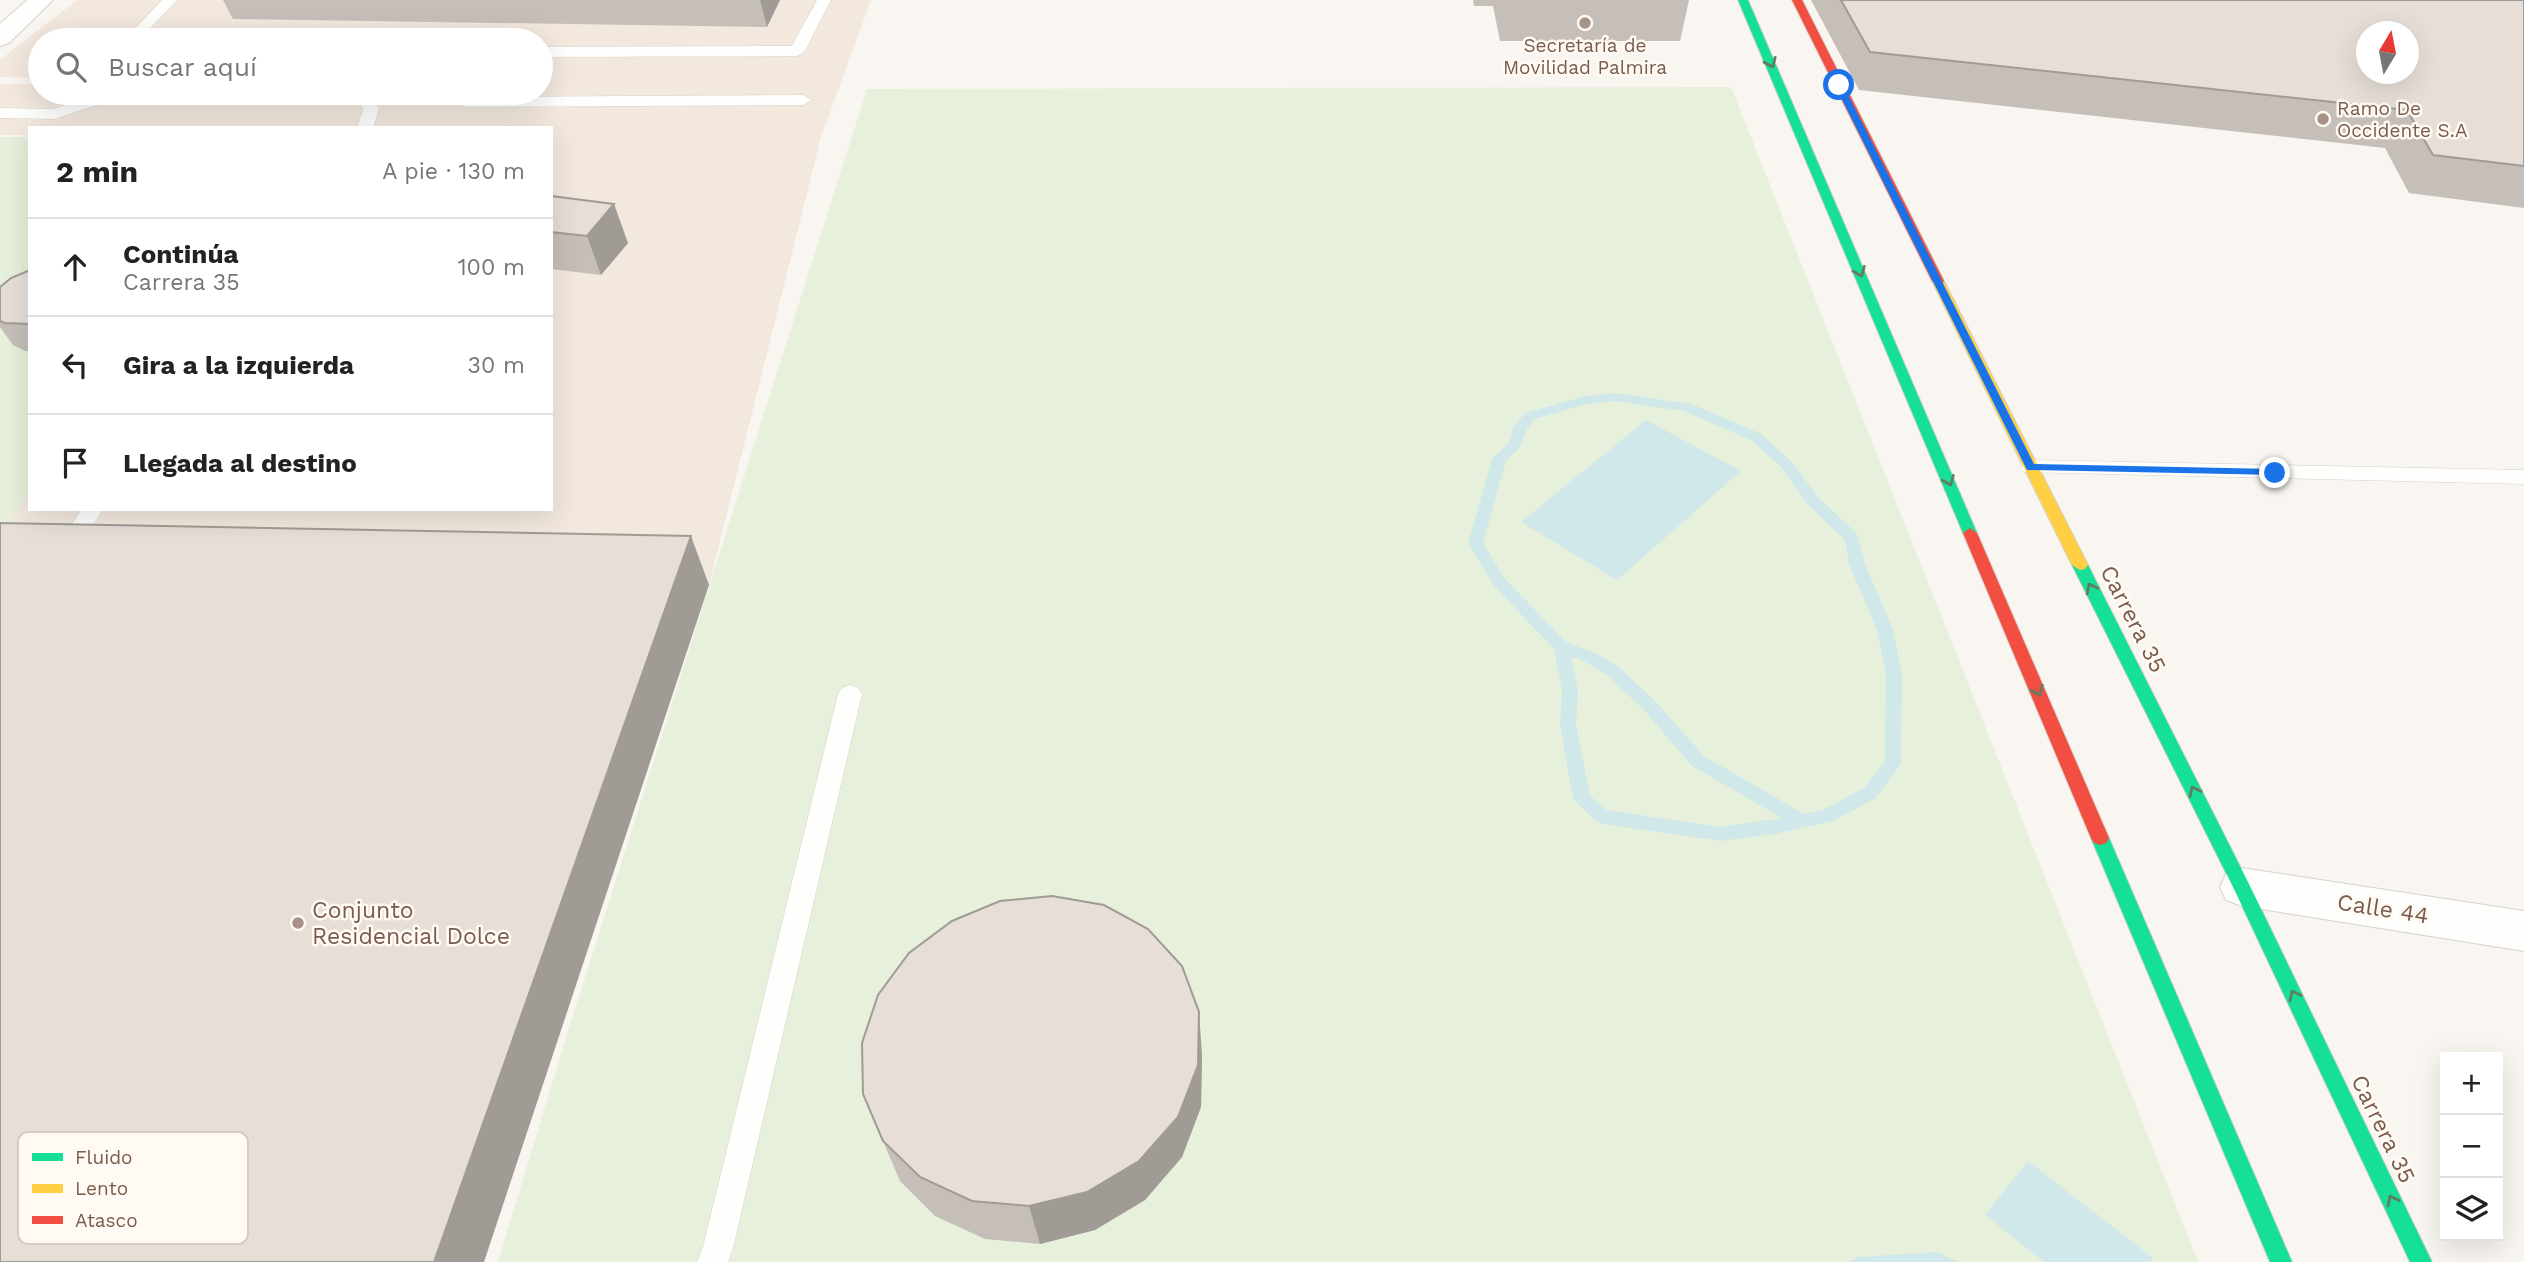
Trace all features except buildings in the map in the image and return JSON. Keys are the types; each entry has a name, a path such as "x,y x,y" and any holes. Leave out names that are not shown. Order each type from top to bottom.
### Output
{"main road":[{"path":"1743,0 2281,1262"},
{"name":"Carrera 35","path":"1797,0 2242,887 2421,1262"}],"street":[{"path":"0,38 41,0"},
{"name":"Calle 44","path":"2242,887 2524,931"}],"lane":[{"path":"143,28 170,0"},
{"path":"553,52 797,51 824,0"},
{"path":"1806,19 1830,19"},
{"path":"553,101 803,100"},
{"path":"0,113 55,114 81,105"},
{"path":"366,126 372,109 369,105"},
{"path":"2031,467 2524,477"},
{"path":"92,511 77,532 116,534"},
{"path":"712,1262 718,1248 850,694"}],"shaded area":[{"path":"77,0 871,0 821,137 709,585 0,531 28,496 28,511 553,511 553,126 28,126 28,135 0,135 0,84 28,84 28,105 553,105 553,28 41,28"},
{"path":"28,38 28,78 0,77 0,60"}],"green space":[{"path":"1731,87 2198,1262 498,1262 569,1028 867,89"},
{"path":"0,137 28,137 28,496 0,531"}],"water":[{"path":"1646,420 1741,471 1617,580 1521,522"},
{"path":"2028,1161 2153,1258 2150,1262 2044,1262 1985,1215"},
{"path":"1938,1252 1957,1262 1851,1262 1857,1257"}],"waterway":[{"path":"1614,397 1687,407 1756,437 1787,465 1813,501 1852,538 1857,564 1885,630 1894,675 1893,763 1870,793 1827,816 1775,827 1720,834 1603,817 1582,799 1568,724 1570,689 1561,647 1500,583 1475,543 1499,459 1515,444 1520,428 1530,416 1586,400 1614,397"},
{"path":"1561,647 1590,657 1613,671 1650,706 1698,761 1802,821"}],"traffic: fast":[{"path":"1743,0 1970,533"},
{"path":"2080,565 2242,887 2421,1262"},
{"path":"2100,838 2281,1262"}],"traffic: slow":[{"path":"1938,281 2080,565"}],"traffic: jam":[{"path":"1797,0 1938,281"},
{"path":"1970,533 2100,838"}],"place":[{"name":"Secretaría de Movilidad Palmira","path":"1585,23"},
{"name":"Ramo De Occidente S.A","path":"2323,119"},
{"name":"Conjunto Residencial Dolce","path":"298,923"}],"route":[{"path":"1839,85 2031,467 2275,473"}]}
